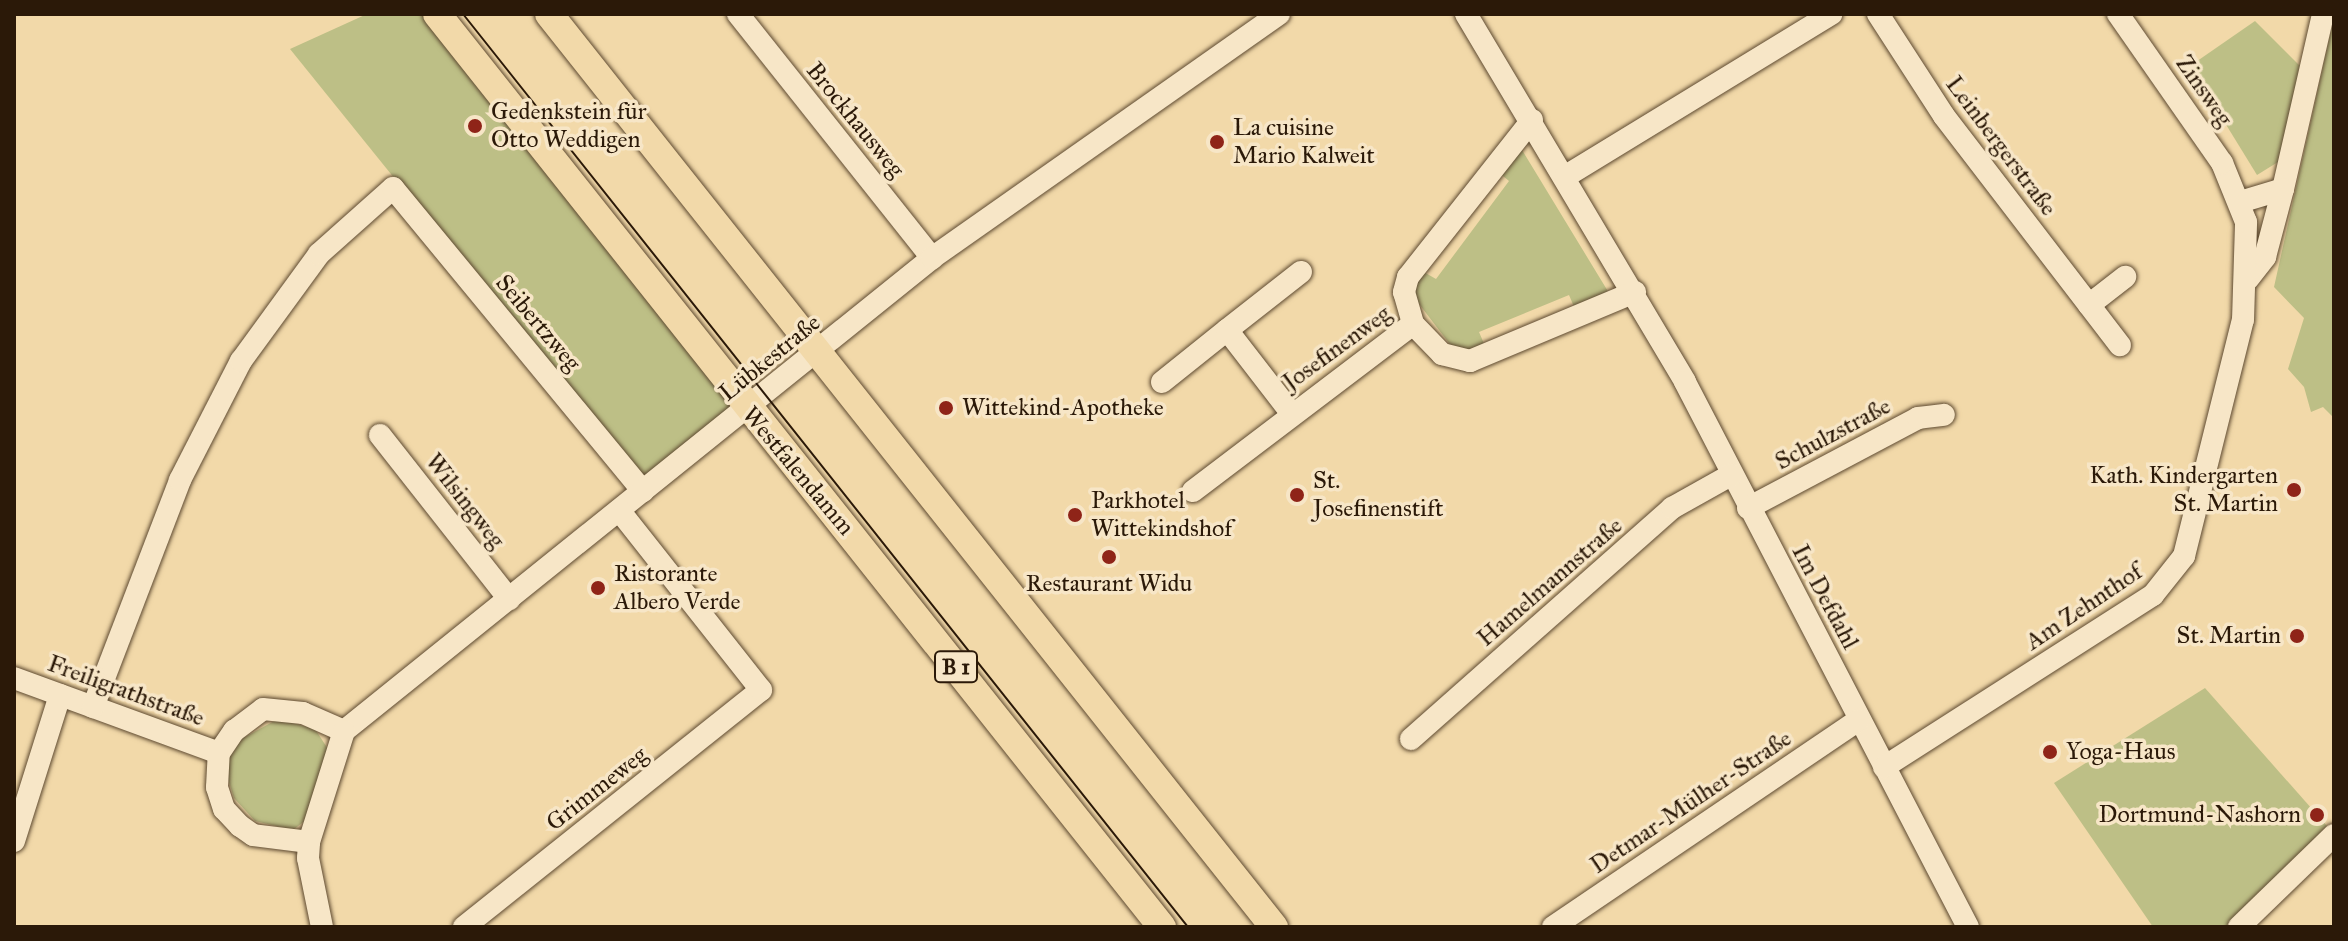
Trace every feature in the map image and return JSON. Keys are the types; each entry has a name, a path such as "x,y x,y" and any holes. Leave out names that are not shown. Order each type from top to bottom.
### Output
{"main road":[{"name":"Westfalendamm","path":"437,14 1151,923"},
{"path":"549,14 1274,927"}],"street":[{"name":"Lübkestraße","path":"344,731 818,353 932,258 1279,14"},
{"name":"Im Defdahl","path":"1466,14 1635,292 1968,927"},
{"path":"1566,176 1831,14"},
{"name":"Leinbergerstraße","path":"1878,14 1944,116 2120,345"},
{"name":"Zinsweg","path":"2118,14 2222,163 2240,202"},
{"name":"Am Zehnthof","path":"2248,279 2265,257 2323,14"},
{"name":"Brockhausweg","path":"746,17 932,258"},
{"path":"1532,120 1408,277 1404,292 1413,324 1442,354 1470,361 1635,292"},
{"name":"Seibertzweg","path":"93,707 146,559 205,424 241,361 319,254 393,188 643,491"},
{"path":"2240,202 2283,189"},
{"name":"Am Zehnthof","path":"1884,767 2153,595 2175,573 2190,536 2235,360 2248,279 2249,249 2240,202"},
{"path":"1162,382 1301,272"},
{"path":"2089,305 2125,277"},
{"name":"Josefinenweg","path":"1193,491 1413,324"},
{"name":"Josefinenweg","path":"1227,330 1292,414"},
{"name":"Schulzstraße","path":"1748,508 1918,418 1944,415"},
{"name":"Wilsingweg","path":"380,435 509,599"},
{"name":"Hamelmannstraße","path":"1411,739 1672,508 1731,475"},
{"name":"Grimmeweg","path":"464,927 761,690 619,510"},
{"name":"Freiligrathstraße","path":"14,678 219,753"},
{"path":"14,841 60,695"},
{"name":"Freiligrathstraße","path":"309,842 253,835 240,826 224,809 217,787 219,753 234,731 263,709 303,713 344,731"},
{"name":"Detmar-Mülher-Straße","path":"1553,927 1859,720"},
{"path":"322,927 308,858 309,842 344,731"},
{"path":"2239,927 2334,835"}],"green space":[{"path":"367,14 428,14 740,409 642,485 290,49"},
{"path":"2334,17 2334,418 2323,407 2311,412 2304,387 2288,369 2304,318 2274,287"},
{"path":"2255,21 2301,67 2278,162 2257,175 2190,66"},
{"path":"1522,150 1609,293 1575,309 1569,295 1479,332 1485,346 1473,351 1452,347 1413,296 1422,271 1436,279 1509,181 1497,171"},
{"path":"2205,688 2327,826 2225,927 2153,927 2054,783"},
{"path":"278,719 315,729 328,749 306,820 293,830 255,821 234,798 228,779 229,758 241,739"}],"tram line":[{"path":"463,14 1188,927"}],"place":[{"name":"Gedenkstein für Otto Weddigen","path":"475,126"},
{"name":"La cuisine Mario Kalweit","path":"1217,142"},
{"name":"Wittekind-Apotheke","path":"946,408"},
{"name":"Kath. Kindergarten St. Martin","path":"2294,490"},
{"name":"St. Josefinenstift","path":"1297,495"},
{"name":"Parkhotel Wittekindshof","path":"1075,515"},
{"name":"Restaurant Widu","path":"1109,557"},
{"name":"Ristorante Albero Verde","path":"598,588"},
{"name":"St. Martin","path":"2297,636"},
{"name":"Yoga-Haus","path":"2050,752"},
{"name":"Dortmund-Nashorn","path":"2317,815"}]}
